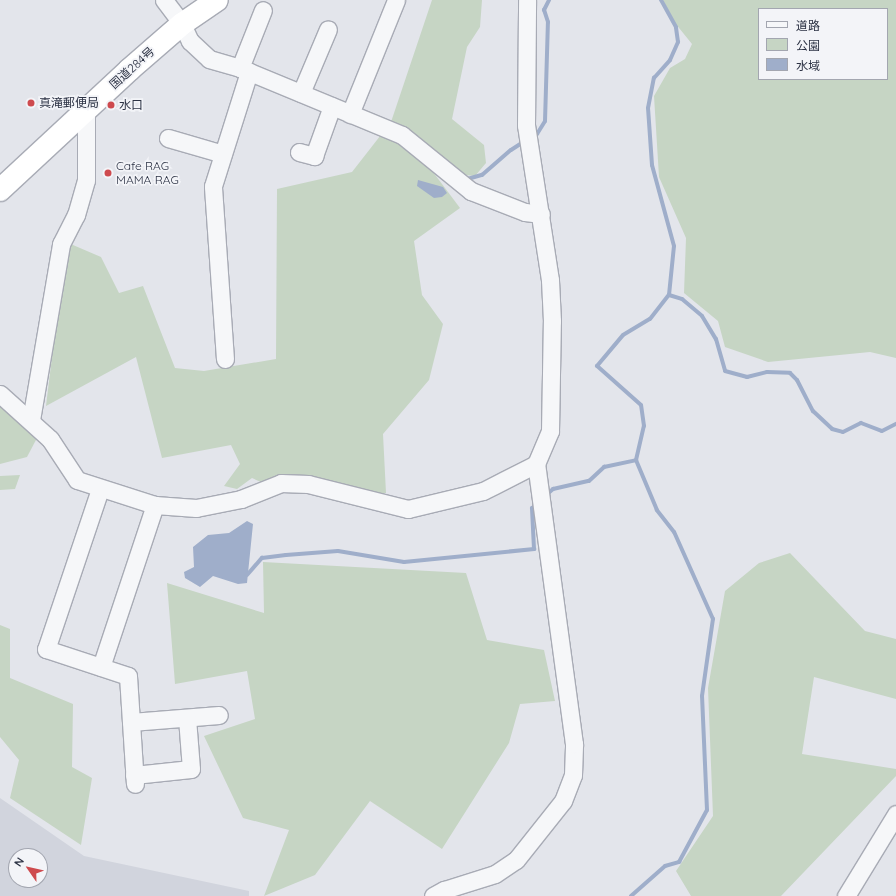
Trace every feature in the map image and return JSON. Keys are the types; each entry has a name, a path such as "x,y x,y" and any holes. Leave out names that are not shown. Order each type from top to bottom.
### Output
{"highway":[{"name":"国道284号","path":"0,190 182,24 217,0"}],"street":[{"path":"164,0 182,24 190,41 209,59 245,70 402,135 471,191 525,212 541,214"},
{"path":"350,114 396,0"},
{"path":"433,896 444,890 495,874 516,860 563,801 573,775 574,744 536,464 550,431 552,368 550,280 541,214 526,125 527,0"},
{"path":"225,359 212,186 223,154 245,70 263,10"},
{"path":"301,93 328,29"},
{"path":"299,152 314,156 332,106"},
{"path":"31,420 61,244 76,215 86,180 86,110"},
{"path":"168,138 223,154"},
{"path":"0,394 50,438 77,480 100,489 155,504 196,508 241,499 281,483 308,484 408,509 483,491 536,464"},
{"path":"100,489 46,649 128,676 134,780 191,769 187,718"},
{"path":"102,667 155,504"},
{"path":"131,722 219,715"},
{"path":"846,896 896,814"}],"shaded area":[{"path":"0,798 84,856 249,891 249,896 0,896"}],"green space":[{"path":"432,0 482,0 480,27 467,47 452,119 484,145 486,163 475,176 433,172 460,208 414,241 422,295 443,324 429,380 383,434 386,493 356,493 263,483 252,478 237,489 224,486 240,464 231,445 162,458 136,357 46,406 66,242 101,257 119,293 143,286 175,368 204,371 276,359 277,189 352,172 391,122"},
{"path":"663,0 896,0 896,358 870,352 768,362 725,347 718,321 684,293 686,238 659,177 654,96 670,68 685,59 692,44 675,23"},
{"path":"0,400 37,438 27,457 0,464"},
{"path":"20,475 15,489 0,490 0,476"},
{"path":"790,553 865,631 896,639 896,699 814,677 802,754 896,769 896,776 781,896 691,896 676,871 713,816 708,688 725,591 759,563"},
{"path":"263,562 466,573 487,640 544,650 555,701 520,704 509,743 442,849 370,801 315,875 264,896 289,830 243,818 204,736 255,719 247,671 175,684 167,583 264,613"},
{"path":"0,625 10,629 10,678 73,704 72,767 92,778 81,845 10,798 19,760 0,737"}],"water":[{"path":"418,180 443,187 447,193 442,197 434,198 417,186"},
{"path":"247,521 253,524 247,583 238,584 213,576 200,587 185,578 184,572 194,567 193,547 208,535 229,533"}],"waterway":[{"path":"532,137 537,134 545,121 548,22 544,10 549,0"},
{"path":"631,896 665,866 679,862 707,810 702,696 713,619 674,532 657,510 636,460 644,426 641,405 597,366 623,335 650,319 669,295 674,246 652,165 648,108 654,78 670,60 678,42 676,27 661,0"},
{"path":"464,180 482,175 511,150 525,141"},
{"path":"669,295 682,299 702,316 716,339 725,371 747,377 767,372 790,373 797,380 813,411 832,429 843,432 861,423 882,431 896,424"},
{"path":"545,496 553,489 589,481 604,467 636,460"},
{"path":"247,575 262,558 286,555 338,551 404,562 534,549 532,508 536,505"}],"place":[{"name":"真滝郵便局","path":"31,103"},
{"name":"水口","path":"111,105"},
{"name":"Cafe RAG MAMA RAG","path":"108,173"}]}
